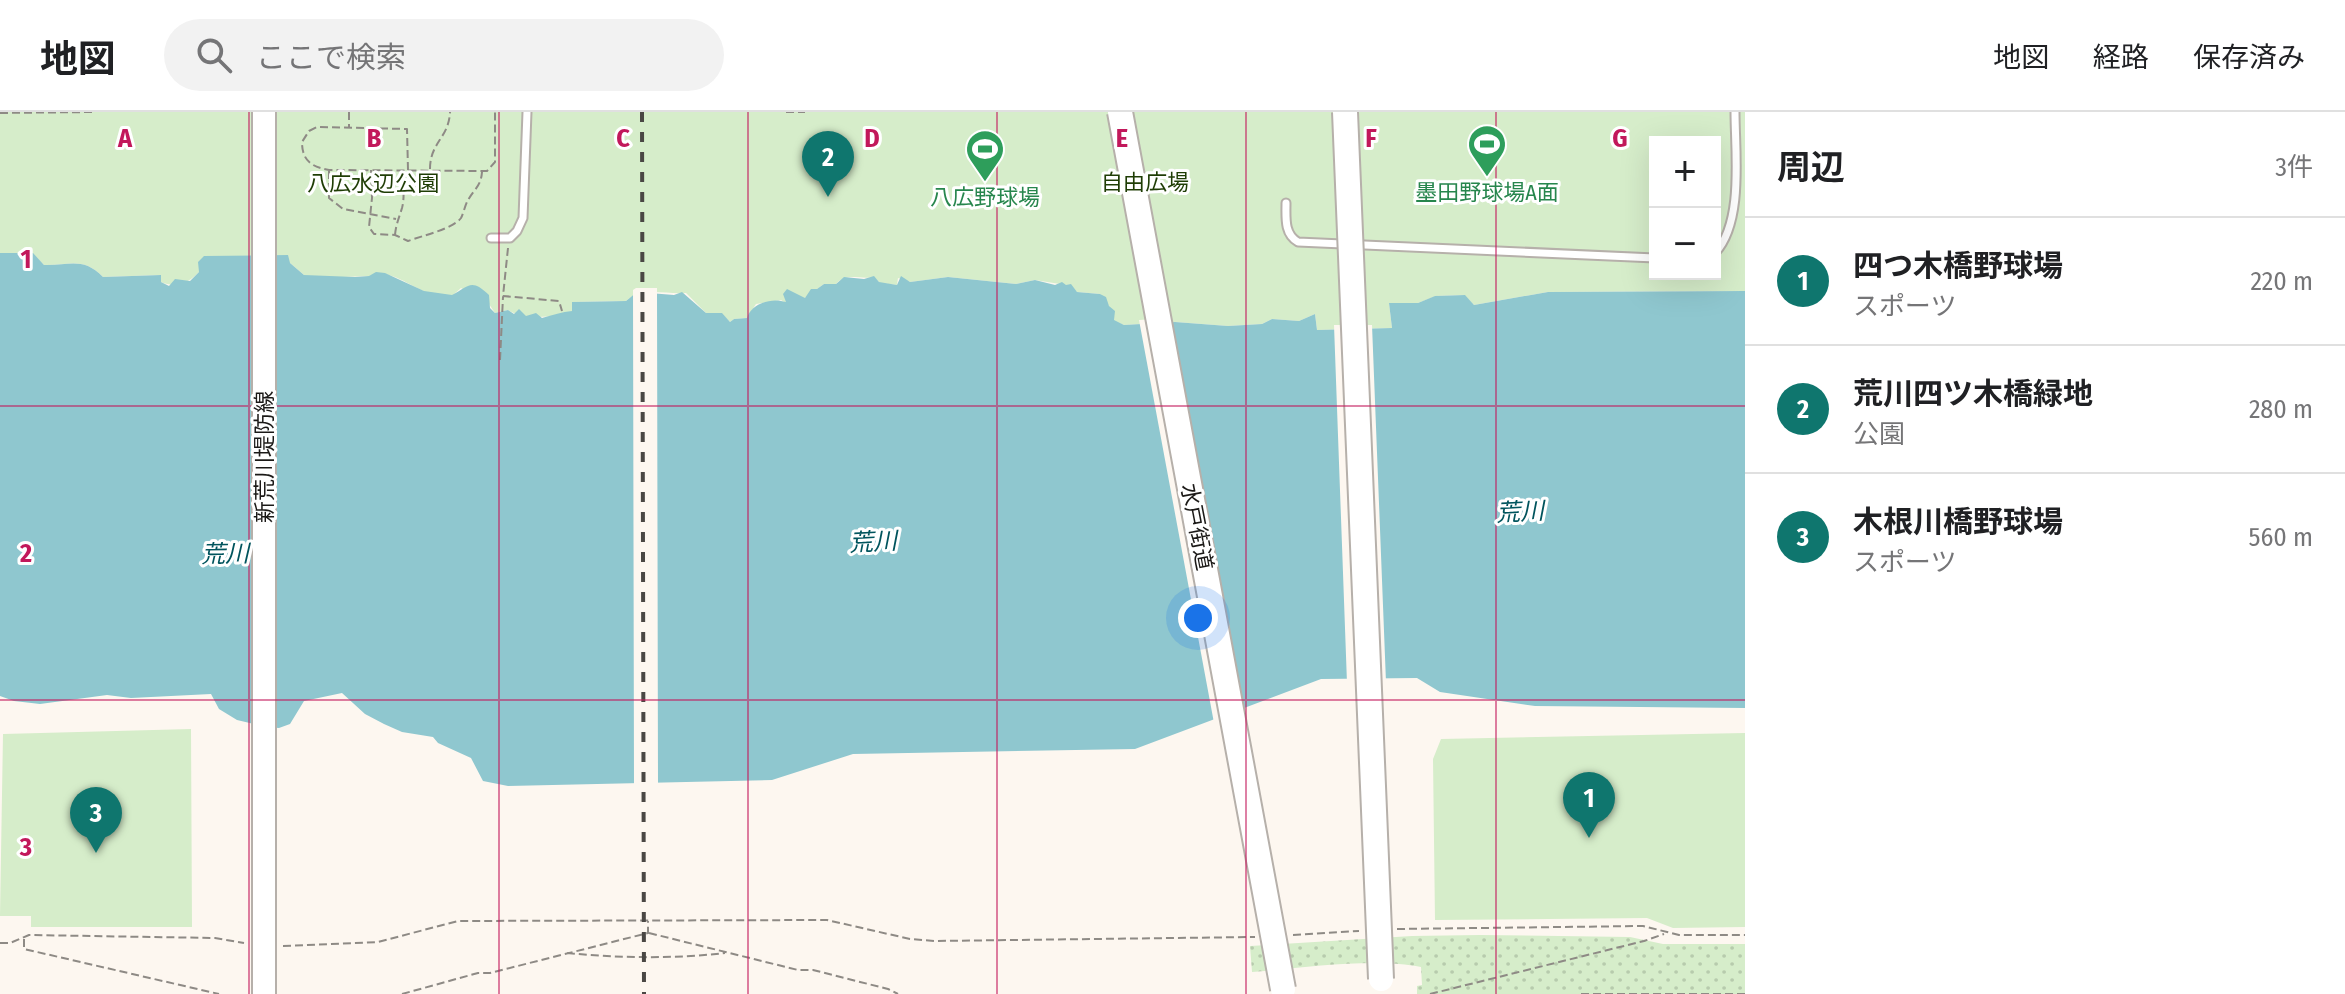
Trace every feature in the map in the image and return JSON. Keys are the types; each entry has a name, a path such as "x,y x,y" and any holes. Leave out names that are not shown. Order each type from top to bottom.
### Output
{"highway":[{"name":"水戸街道","path":"1120,112 1283,989"},
{"path":"1345,112 1381,979"}],"main road":[{"name":"新荒川堤防線","path":"264,112 264,994"}],"lane":[{"path":"491,238 510,238 523,218 527,112"},
{"path":"1721,244 1730,230 1735,197 1735,112"},
{"path":"1286,203 1286,226 1298,242 1649,258"}],"path":[{"path":"0,113 95,112"},
{"path":"349,112 349,128"},
{"path":"430,170 433,151 449,127 450,112"},
{"path":"408,170 407,129 317,127 305,135 302,142 304,157 315,168 329,170 487,171 495,162 495,112"},
{"path":"786,112 805,112"},
{"path":"329,170 329,198 343,209 396,219"},
{"path":"371,170 369,227 374,234 395,235 408,241 427,232 450,227 460,219 467,200 481,184 483,170"},
{"path":"395,235 396,219 402,209 402,170"},
{"path":"500,360 510,238"},
{"path":"503,296 559,301 562,311"},
{"path":"647,920 648,933"},
{"path":"275,946 378,942 458,921 827,920 910,939 934,941 1262,937"},
{"path":"1389,930 1643,926 1665,933 1745,935"},
{"path":"1294,935 1357,931"},
{"path":"402,994 648,933 798,970 813,970 898,994"},
{"path":"1430,994 1644,941 1665,933"},
{"path":"0,943 10,943 29,935 215,938 248,944"},
{"path":"24,937 24,949 219,994"},
{"path":"564,952 685,956 726,953"},
{"path":"1581,994 1745,994"}],"green space":[{"path":"0,112 1745,112 1745,291 1548,292 1474,305 1464,295 1436,296 1418,303 1389,303 1392,328 1317,330 1315,314 1299,321 1272,319 1262,324 1228,326 1175,322 1124,325 1114,321 1109,306 1100,294 1077,292 1066,285 1035,280 1016,284 948,277 910,282 898,278 897,285 880,283 874,277 849,277 836,284 824,284 805,298 787,300 786,303 781,300 756,304 747,318 730,322 722,314 706,313 686,293 654,292 632,296 626,301 573,302 573,311 532,317 508,310 495,313 489,304 461,288 452,296 431,294 383,274 314,278 304,275 290,263 199,272 186,282 171,285 161,282 160,275 103,277 82,264 44,265 32,253 0,253"},
{"path":"191,729 192,927 31,927 31,916 0,916 3,734"},
{"path":"1745,733 1745,927 1673,928 1647,918 1435,920 1433,759 1441,739"},
{"path":"1480,935 1630,937 1663,944 1745,944 1745,994 1417,994 1417,986 1422,985 1421,967 1382,963 1252,972 1250,946"}],"water":[{"name":"荒川","path":"0,253 33,253 44,265 82,264 103,277 161,275 161,282 169,286 175,279 190,281 199,272 198,262 204,256 288,255 290,263 304,275 355,277 385,273 424,291 452,295 474,285 489,295 490,308 495,313 508,310 514,314 519,309 526,316 536,313 542,318 572,311 572,302 626,301 637,292 674,295 682,292 706,313 722,313 730,322 747,318 762,303 774,300 786,302 783,294 787,289 805,298 811,289 836,284 844,277 864,279 874,276 879,282 897,285 901,276 910,282 948,277 1016,284 1035,280 1055,285 1062,282 1071,284 1077,292 1106,297 1115,311 1114,320 1124,325 1175,322 1228,326 1262,324 1272,319 1299,321 1315,314 1317,330 1392,328 1389,303 1418,303 1435,296 1465,295 1474,305 1548,292 1745,291 1745,708 1535,706 1440,692 1417,678 1321,679 1135,749 853,754 772,780 508,786 483,781 471,758 438,743 433,737 402,732 384,724 365,714 342,693 304,701 290,724 279,728 237,720 219,709 211,694 131,698 107,695 40,704 14,701 0,696"}],"pier":[{"path":"657,288 658,786 634,787 633,290"},
{"path":"1171,318 1244,712 1214,723 1139,320"},
{"path":"1334,325 1372,325 1386,682 1347,683"}],"railway":[{"path":"642,112 644,994"}],"place":[{"name":"墨田野球場A面","path":"1487,178"},
{"name":"八広野球場","path":"985,183"},
{"name":"荒川四ツ木橋緑地","path":"828,197"},
{"name":"四つ木橋野球場","path":"1589,838"},
{"name":"木根川橋野球場","path":"96,853"}],"park label":[{"name":"自由広場","path":"1145,182"},
{"name":"八広水辺公園","path":"373,183"}]}
